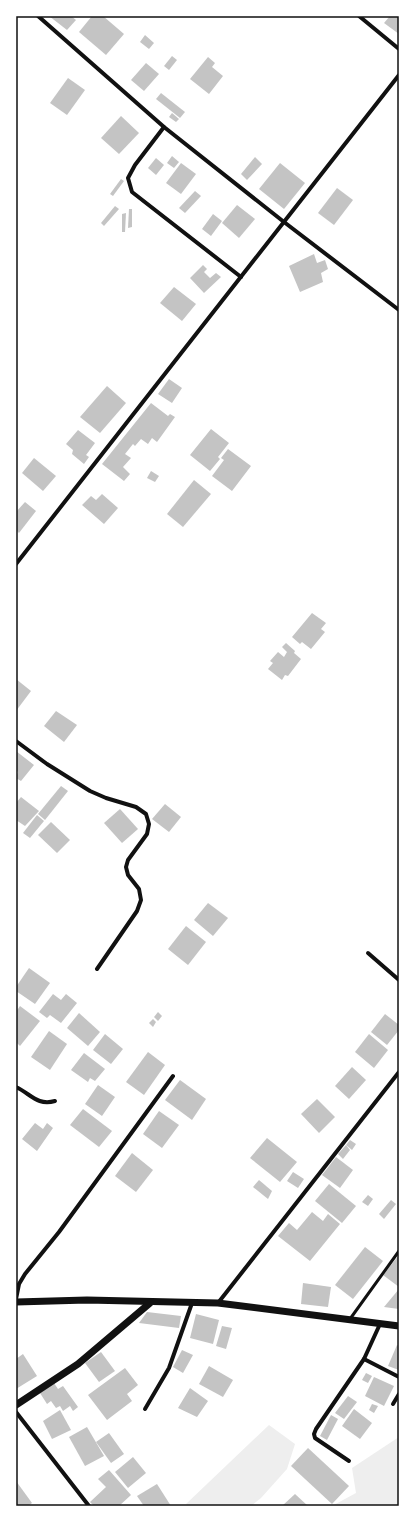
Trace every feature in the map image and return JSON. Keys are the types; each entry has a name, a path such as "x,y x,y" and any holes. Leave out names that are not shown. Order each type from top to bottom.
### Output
{"street":[{"path":"38,16 164,127 284,222 399,310"},
{"path":"359,16 399,49"},
{"path":"16,564 399,75"},
{"path":"164,127 135,165 128,178 132,192 241,277"},
{"path":"16,741 47,764 90,791 106,798 136,807 146,814 149,824 147,834 128,860 126,867 128,875 139,889 141,900 137,911 98,970"},
{"path":"368,953 399,980"},
{"path":"218,1303 399,1072"},
{"path":"173,1076 59,1232 26,1274 19,1284 16,1300 218,1303 399,1326"},
{"path":"16,1087 40,1102 47,1103 55,1101"},
{"path":"16,1405 78,1364 150,1302"},
{"path":"145,1409 169,1368 192,1303"},
{"path":"349,1461 315,1438 314,1434 364,1359 380,1323"},
{"path":"364,1359 399,1376"},
{"path":"393,1404 399,1394"},
{"path":"16,1412 89,1506"}],"lane":[{"path":"350,1319 399,1251"}],"shaded area":[{"path":"269,1425 295,1444 287,1469 261,1498 251,1506 188,1506 186,1504"},
{"path":"399,1437 399,1506 332,1506 356,1493 352,1468"}],"building":[{"path":"49,16 71,16 76,20 67,30"},
{"path":"92,16 103,16 124,34 106,55 79,32"},
{"path":"390,16 399,16 399,34 384,23"},
{"path":"145,35 154,43 149,49 140,42"},
{"path":"172,56 177,60 169,70 164,66"},
{"path":"208,57 215,63 212,67 223,76 209,94 190,79"},
{"path":"146,63 159,74 144,91 131,80"},
{"path":"68,78 85,90 67,115 50,103"},
{"path":"161,93 185,112 180,118 156,99"},
{"path":"172,113 179,119 176,122 169,117"},
{"path":"121,116 139,133 119,154 101,138"},
{"path":"172,156 179,162 174,168 167,163"},
{"path":"255,157 262,164 247,180 241,174"},
{"path":"156,158 164,165 156,175 148,168"},
{"path":"181,163 196,174 181,194 166,183"},
{"path":"280,163 305,183 284,209 259,189"},
{"path":"121,179 124,181 113,196 110,194"},
{"path":"337,188 353,200 334,225 318,213"},
{"path":"195,191 201,196 185,213 179,208"},
{"path":"237,205 255,219 239,238 222,223"},
{"path":"115,206 119,209 104,226 101,223"},
{"path":"129,209 132,209 132,227 128,228"},
{"path":"126,213 125,232 122,232 122,214"},
{"path":"213,214 222,221 211,236 202,229"},
{"path":"314,254 317,263 325,260 328,269 321,273 323,282 300,292 289,266"},
{"path":"203,265 207,269 204,272 210,278 216,273 221,277 204,293 190,278"},
{"path":"174,287 196,304 182,321 160,303"},
{"path":"169,379 182,388 172,403 158,394"},
{"path":"107,386 126,403 100,433 80,417"},
{"path":"151,403 168,416 170,414 175,417 157,442 152,438 148,444 141,439 135,446 133,444 125,454 131,458 123,467 130,474 124,481 102,464"},
{"path":"211,429 229,443 218,457 220,459 210,471 190,455"},
{"path":"78,430 95,443 86,455 89,457 84,464 72,454 73,450 66,444"},
{"path":"228,449 251,466 232,491 212,476 224,460 221,458"},
{"path":"34,458 56,476 43,491 22,473"},
{"path":"151,471 159,476 155,482 147,478"},
{"path":"194,480 211,494 183,527 167,514"},
{"path":"102,494 118,508 104,524 82,505 91,496 96,500"},
{"path":"25,502 36,511 19,533 16,530 16,512"},
{"path":"312,613 326,623 321,629 325,632 311,649 302,642 300,644 292,637"},
{"path":"286,643 301,659 288,676 285,675 282,680 268,669 273,663 270,661 278,652 284,657 287,652 282,647"},
{"path":"16,679 31,691 16,711"},
{"path":"56,711 77,725 64,742 44,726"},
{"path":"16,751 34,765 21,781 16,778 18,772 16,770"},
{"path":"61,786 68,791 45,820 38,814"},
{"path":"21,797 39,811 25,826 16,820 16,803"},
{"path":"165,804 181,817 169,832 152,819"},
{"path":"120,809 138,829 122,843 104,823"},
{"path":"37,815 44,821 30,838 23,833"},
{"path":"51,822 70,840 57,853 38,835"},
{"path":"208,903 228,918 213,936 194,920"},
{"path":"186,926 206,942 188,965 168,949"},
{"path":"29,968 50,983 35,1004 16,991 16,987"},
{"path":"53,994 61,1000 66,994 77,1003 61,1023 50,1015 47,1018 39,1012"},
{"path":"20,1006 40,1021 20,1046 16,1042 16,1012"},
{"path":"158,1012 162,1016 158,1021 154,1017"},
{"path":"79,1013 100,1032 88,1046 67,1028"},
{"path":"385,1014 399,1025 399,1030 387,1045 371,1032"},
{"path":"153,1019 156,1022 153,1027 149,1023"},
{"path":"49,1031 67,1044 50,1070 31,1057"},
{"path":"105,1034 123,1049 111,1064 93,1050"},
{"path":"369,1034 388,1050 374,1068 355,1052"},
{"path":"148,1052 165,1065 144,1095 126,1082"},
{"path":"84,1053 105,1069 95,1081 90,1078 88,1082 71,1070"},
{"path":"352,1067 366,1080 349,1099 335,1086"},
{"path":"180,1080 206,1099 192,1120 165,1100"},
{"path":"98,1085 115,1097 102,1116 85,1104"},
{"path":"317,1099 335,1117 319,1133 301,1114"},
{"path":"83,1109 112,1131 99,1147 70,1125"},
{"path":"159,1111 179,1125 162,1148 143,1134"},
{"path":"35,1123 43,1129 47,1123 53,1128 37,1151 22,1139"},
{"path":"267,1138 297,1162 280,1182 250,1158"},
{"path":"350,1140 356,1144 352,1150 346,1145"},
{"path":"346,1145 350,1150 343,1159 338,1154"},
{"path":"132,1153 153,1170 136,1192 115,1176"},
{"path":"336,1157 353,1170 340,1188 322,1175"},
{"path":"293,1172 304,1179 298,1188 287,1181"},
{"path":"259,1180 272,1191 268,1199 253,1187"},
{"path":"329,1184 356,1206 342,1223 315,1201"},
{"path":"368,1195 373,1199 368,1206 362,1202"},
{"path":"391,1200 396,1204 384,1219 379,1214"},
{"path":"312,1212 323,1221 328,1214 340,1224 310,1261 278,1236 289,1223 297,1230"},
{"path":"365,1247 383,1261 353,1299 335,1285"},
{"path":"399,1255 399,1287 383,1275"},
{"path":"303,1283 331,1287 328,1307 301,1304"},
{"path":"399,1289 399,1309 384,1307"},
{"path":"147,1312 181,1316 179,1328 139,1323"},
{"path":"196,1314 219,1320 213,1344 190,1338"},
{"path":"222,1326 232,1328 226,1349 216,1346"},
{"path":"397,1345 399,1346 399,1370 388,1366"},
{"path":"182,1350 193,1355 183,1373 173,1367"},
{"path":"101,1352 115,1371 99,1382 85,1363"},
{"path":"23,1354 37,1376 16,1389 16,1359"},
{"path":"209,1366 233,1380 223,1397 199,1384"},
{"path":"125,1368 138,1385 127,1394 132,1401 107,1420 88,1395"},
{"path":"366,1373 372,1376 368,1383 362,1380"},
{"path":"374,1377 394,1386 384,1406 365,1396"},
{"path":"54,1383 58,1389 63,1386 78,1407 73,1411 70,1406 63,1411 60,1406 56,1408 51,1401 47,1404 40,1393"},
{"path":"190,1388 208,1401 197,1417 178,1408"},
{"path":"348,1396 357,1402 344,1419 335,1413"},
{"path":"372,1404 378,1406 374,1413 369,1410"},
{"path":"354,1409 372,1423 360,1439 342,1426"},
{"path":"60,1410 71,1430 52,1439 43,1421"},
{"path":"331,1415 338,1419 327,1440 320,1436"},
{"path":"87,1427 104,1456 85,1466 69,1437"},
{"path":"109,1433 124,1454 111,1463 96,1442"},
{"path":"308,1448 349,1486 332,1504 291,1466"},
{"path":"133,1457 146,1473 128,1488 115,1472"},
{"path":"109,1470 131,1495 119,1506 94,1506 90,1502 106,1487 98,1479"},
{"path":"16,1481 32,1503 28,1506 16,1506"},
{"path":"157,1484 171,1506 144,1506 137,1496"},
{"path":"295,1494 308,1506 282,1506"}]}
